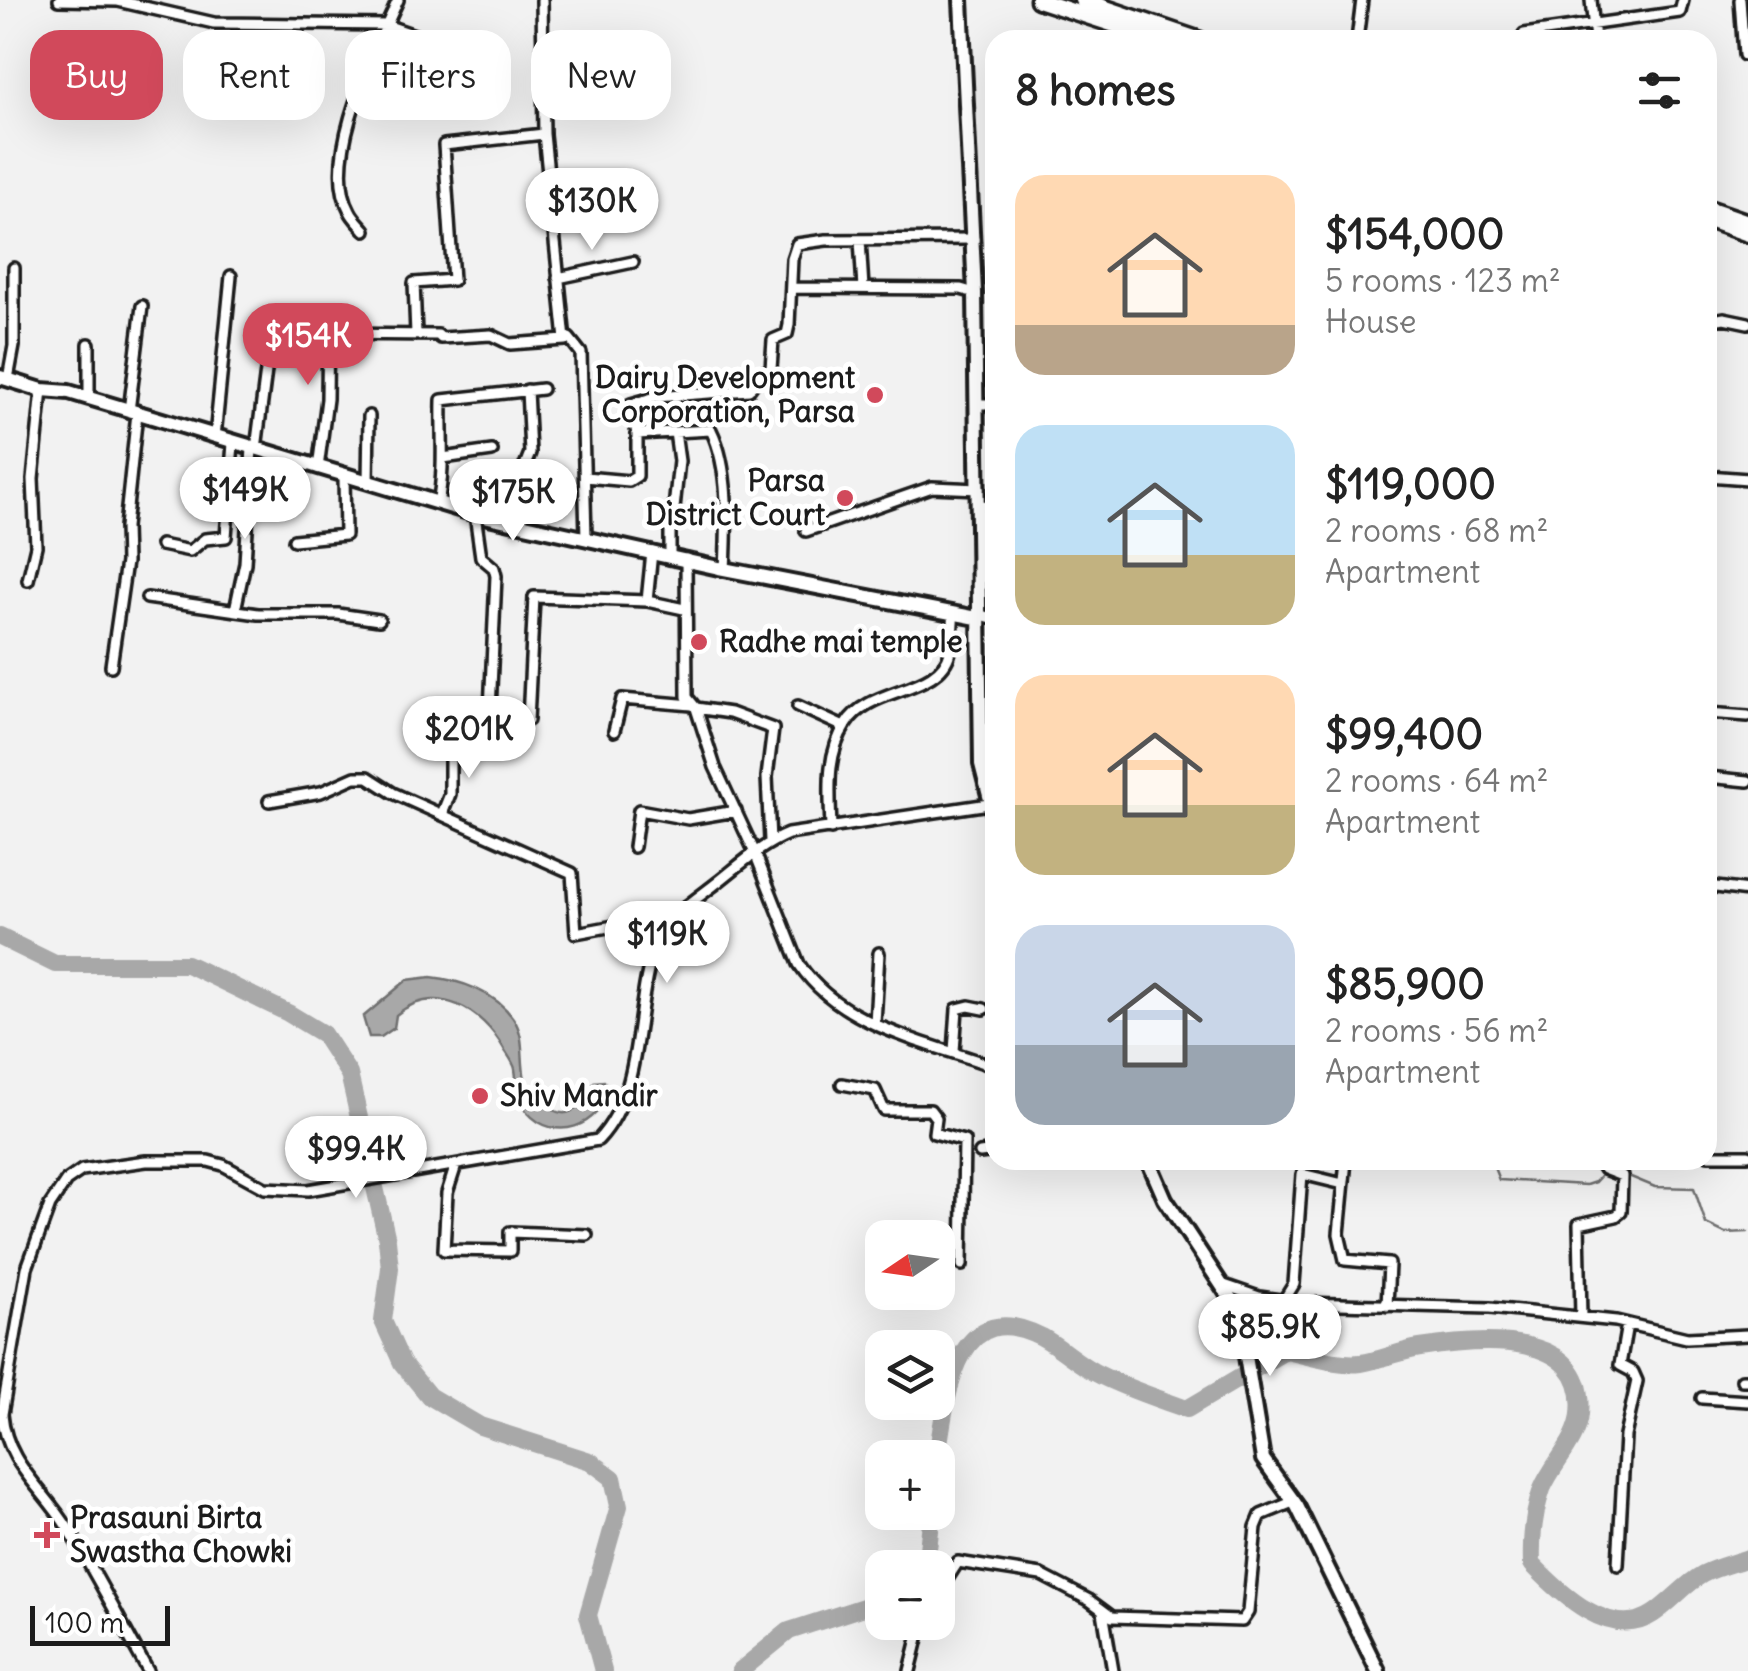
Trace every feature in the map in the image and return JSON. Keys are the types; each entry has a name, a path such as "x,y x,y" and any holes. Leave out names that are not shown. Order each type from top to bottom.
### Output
{"main road":[{"path":"961,0 974,239 979,489 977,616 981,764 985,782"},
{"path":"1038,0 1138,30"},
{"path":"1082,0 1143,30"},
{"path":"1717,211 1748,222"},
{"path":"1717,223 1748,234"},
{"path":"4,378 89,398 475,514 686,558 725,570 977,616"},
{"path":"1152,1170 1165,1199 1224,1285 1244,1344 1263,1459 1294,1501 1378,1671"}],"street":[{"path":"59,0 118,1 214,23 386,25 400,30"},
{"path":"365,230 349,210 341,169 366,70 398,0"},
{"path":"542,0 544,134 565,340"},
{"path":"1358,30 1362,0"},
{"path":"1590,0 1594,30"},
{"path":"1547,30 1680,12 1683,0"},
{"path":"1740,0 1744,56"},
{"path":"416,334 414,282 453,280 444,145 544,134"},
{"path":"585,477 630,481 637,476 637,434 631,404 656,396 749,390 761,373 771,369 773,340 786,334 792,259 797,244 974,239"},
{"path":"860,240 863,288"},
{"path":"558,278 632,262"},
{"path":"4,378 14,346 14,268"},
{"path":"215,437 231,276"},
{"path":"792,288 961,289 975,294"},
{"path":"112,666 126,562 124,527 142,306"},
{"path":"318,468 327,399 328,311"},
{"path":"235,610 245,563 254,449 273,316"},
{"path":"1717,319 1748,323"},
{"path":"328,334 416,334 441,338 491,335 510,344 568,338 582,353 586,538"},
{"path":"89,344 89,398"},
{"path":"438,503 442,400 542,389"},
{"path":"28,580 36,546 33,480 42,390"},
{"path":"518,523 518,483 530,453 527,390"},
{"path":"978,404 985,404"},
{"path":"368,482 370,416"},
{"path":"670,556 670,519 680,460 675,432"},
{"path":"637,434 713,432 719,452 727,539 725,570"},
{"path":"161,545 190,551 205,539 226,537 233,442"},
{"path":"442,458 492,452"},
{"path":"294,540 346,535 344,476"},
{"path":"1717,477 1748,479"},
{"path":"806,531 932,487 979,489"},
{"path":"979,506 985,506"},
{"path":"475,514 482,556 496,576 489,733"},
{"path":"646,600 652,552"},
{"path":"686,558 687,698 694,706 715,768 756,853 776,914 809,980 834,1002 875,1023 985,1063"},
{"path":"528,720 534,597 646,600 684,609"},
{"path":"147,598 235,610 338,614 379,620"},
{"path":"831,829 829,776 844,727 864,704 928,680 941,668 950,655 954,613"},
{"path":"977,616 985,617"},
{"path":"614,731 622,699 730,713 774,729 767,777 770,841"},
{"path":"798,706 844,727"},
{"path":"1717,714 1748,716"},
{"path":"442,814 450,794 450,740"},
{"path":"268,801 320,792 355,777 368,778 393,794 572,872 576,934 646,920 669,925"},
{"path":"1717,778 1748,781"},
{"path":"148,1671 69,1529 10,1454 4,1438 1,1415 27,1268 50,1205 66,1181 82,1170 146,1161 208,1161 223,1164 265,1188 308,1190 598,1140 610,1127 640,1031 658,938 669,925 770,841 788,834 985,805"},
{"path":"634,847 639,810 688,819 736,811"},
{"path":"1717,887 1748,891"},
{"path":"875,1023 879,953"},
{"path":"954,1052 957,1009 984,1009"},
{"path":"842,1084 875,1090 884,1110 930,1110 936,1118 934,1133 964,1140 962,1265"},
{"path":"980,1153 985,1152"},
{"path":"1717,1154 1748,1155"},
{"path":"456,1165 447,1193 444,1250 510,1251 510,1232 587,1235"},
{"path":"1345,1170 1339,1234 1345,1260 1388,1264 1387,1306"},
{"path":"1580,1317 1579,1224 1621,1212 1622,1176 1608,1170"},
{"path":"1284,1300 1294,1284 1302,1174 1343,1184"},
{"path":"1224,1285 1284,1300 1490,1308 1627,1324 1687,1338 1748,1335"},
{"path":"1618,1565 1625,1436 1638,1381 1633,1372 1620,1366 1627,1324"},
{"path":"1702,1398 1748,1401"},
{"path":"955,1567 958,1562 970,1562 1041,1574 1103,1612 1124,1618 1242,1620 1248,1612 1256,1527 1261,1515 1294,1501"},
{"path":"1103,1612 1113,1671"},
{"path":"910,1671 918,1640"}],"shaded area":[{"path":"431,977 476,989 505,1009 520,1032 527,1084 556,1112 570,1112 594,1082 604,1081 609,1089 596,1113 563,1129 538,1122 520,1100 514,1067 495,1035 471,1012 457,1005 427,1001 411,1005 396,1015 394,1028 381,1037 369,1037 363,1017 407,980"}],"waterway":[{"path":"0,937 55,964 187,964 323,1034 349,1074 387,1240 390,1268 383,1321 402,1363 429,1396 480,1426 590,1461 613,1478 619,1506 588,1615 603,1671"},
{"path":"1495,1170 1499,1180 1586,1185 1605,1171"},
{"path":"1626,1175 1655,1187 1694,1188 1706,1224 1725,1233 1748,1232"},
{"path":"940,1440 951,1381 960,1358 973,1340 990,1328 1013,1327 1042,1337 1100,1375 1187,1409 1285,1351 1352,1364 1413,1349 1471,1342 1525,1345 1549,1353 1567,1366 1578,1386 1578,1424 1542,1489 1535,1516 1532,1564 1544,1576 1587,1610 1620,1622 1637,1621 1653,1614 1703,1574 1748,1558"},
{"path":"928,1550 930,1530"},
{"path":"740,1671 789,1631 865,1606"}],"place":[{"name":"Dairy Development Corporation, Parsa","path":"875,395"},
{"name":"Parsa District Court","path":"845,498"},
{"name":"Radhe mai temple","path":"699,642"},
{"name":"Shiv Mandir","path":"480,1096"},
{"name":"Prasauni Birta Swastha Chowki","path":"47,1535"}]}
